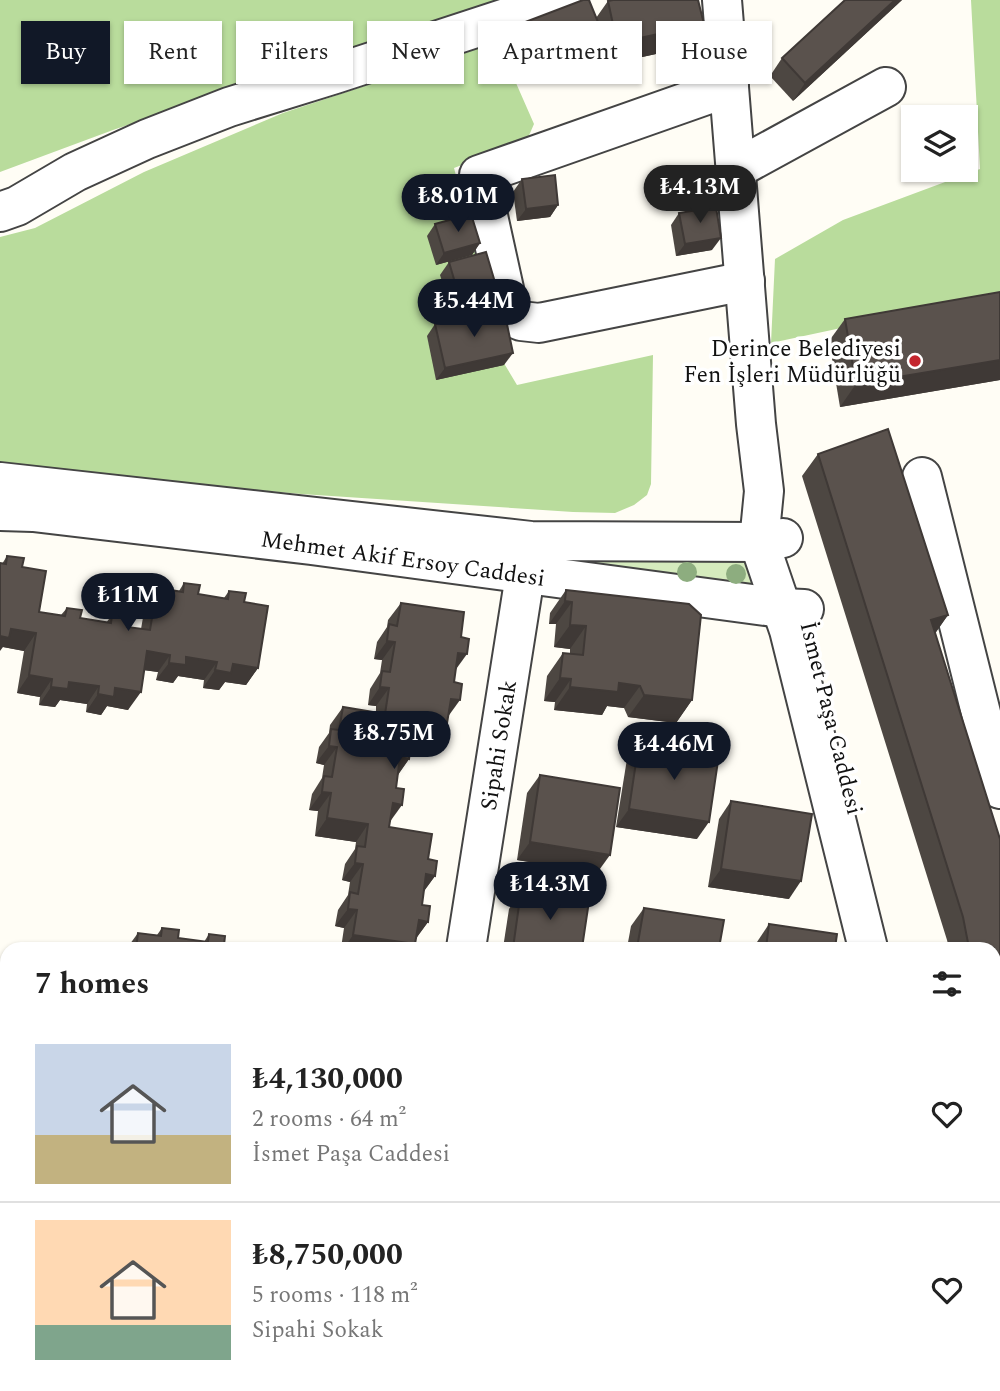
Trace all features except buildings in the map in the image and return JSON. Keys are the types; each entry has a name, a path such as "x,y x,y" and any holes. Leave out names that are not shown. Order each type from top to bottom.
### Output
{"street":[{"path":"0,212 147,139 229,107 561,0"},
{"name":"İsmet Paşa Caddesi","path":"722,0 756,425 771,540 888,942"},
{"path":"729,87 479,175 510,316 521,321 539,323 745,281"},
{"path":"736,169 886,87"},
{"path":"922,477 1000,789"},
{"name":"Mehmet Akif Ersoy Caddesi","path":"0,482 528,557 793,608"},
{"name":"Mehmet Akif Ersoy Caddesi","path":"0,511 33,512 297,543 528,557 771,540"},
{"name":"Sipahi Sokak","path":"467,942 528,557"},
{"name":"İsmet Paşa Caddesi","path":"793,608 789,630 867,942"}],"green space":[{"path":"0,0 498,0 436,21 367,21 367,44 353,49 353,21 236,21 236,84 249,84 0,172"},
{"path":"971,0 1000,0 1000,294 771,343 775,259 843,220 945,182 978,182 980,169"},
{"path":"478,49 478,84 516,84 534,124 527,140 454,168 505,365 517,385 653,355 651,484 647,495 634,505 615,513 573,512 301,494 0,466 0,237 35,228 144,172 283,113 371,84 464,84 464,53"},
{"path":"751,551 760,595 556,568 558,554"}],"place":[{"name":"Derince Belediyesi Fen İşleri Müdürlüğü","path":"915,361"}]}
